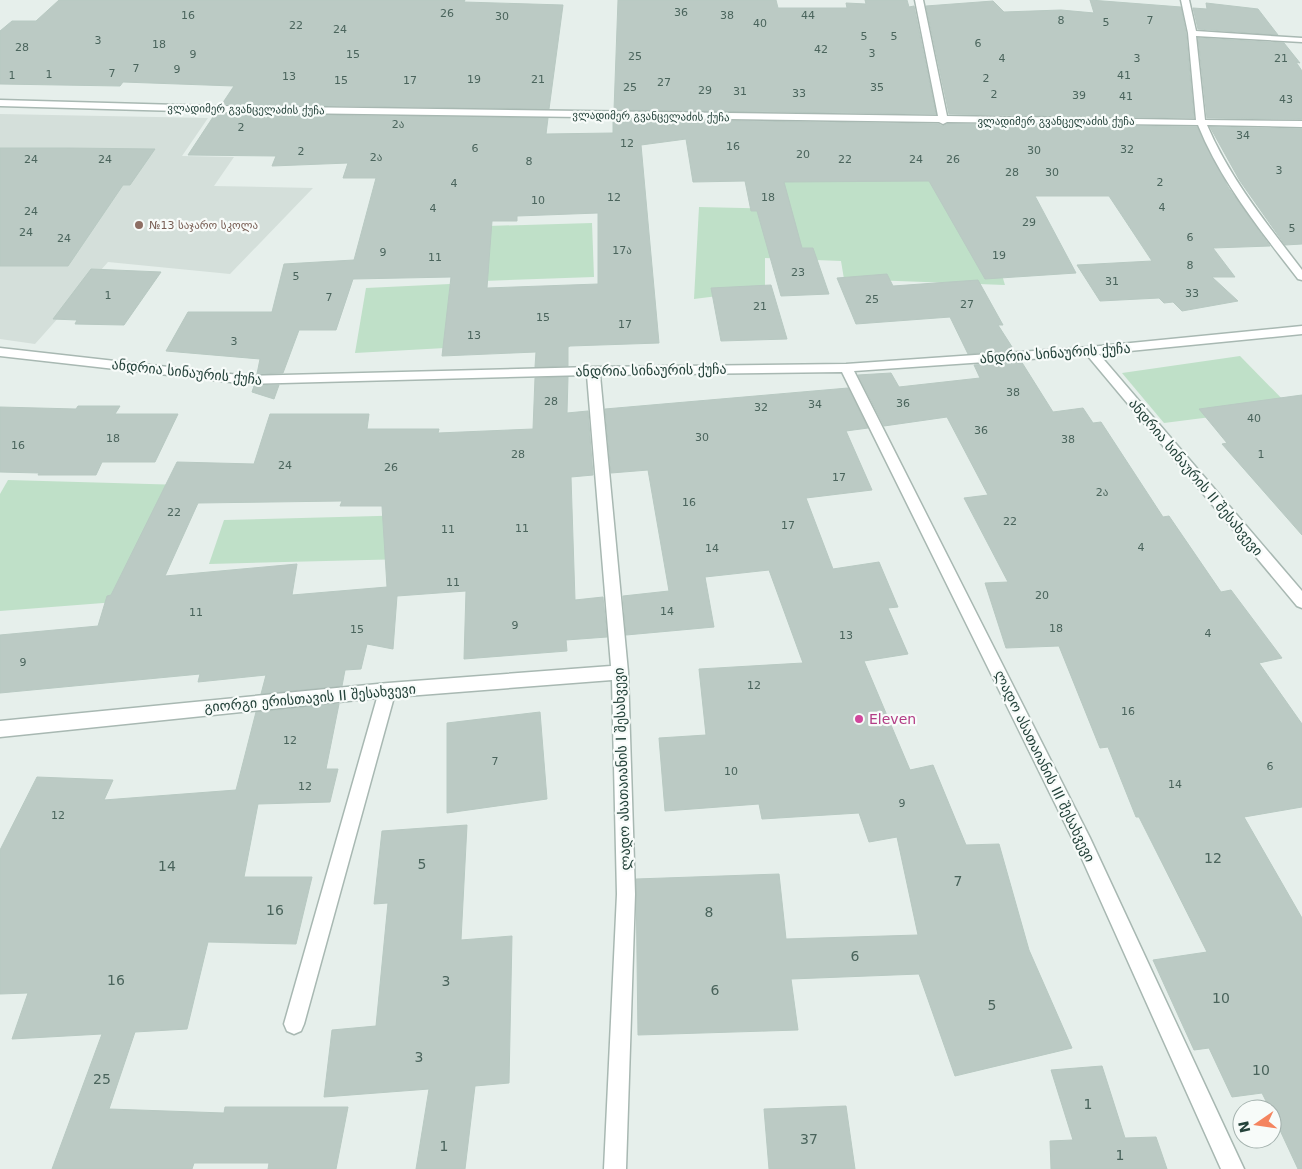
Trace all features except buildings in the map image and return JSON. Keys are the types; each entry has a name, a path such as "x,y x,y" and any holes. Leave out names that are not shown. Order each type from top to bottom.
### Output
{"street":[{"path":"919,0 943,121"},
{"path":"1185,0 1192,33 1201,122 1210,146 1247,206 1302,277"},
{"path":"1192,33 1302,40"},
{"name":"ვლადიმერ გვანცელაძის ქუჩა","path":"0,103 214,109 943,121 1302,124"},
{"name":"ანდრია სინაურის ქუჩა","path":"0,352 248,380 593,371 846,368 1090,351 1302,330"},
{"name":"ანდრია სინაურის II შესახვევი","path":"1090,351 1302,602"},
{"name":"ლადო ასათაიანის III შესახვევი","path":"846,368 1084,844 1233,1169"},
{"name":"ლადო ასათაიანის I შესახვევი","path":"593,371 620,672 626,894 615,1169"},
{"name":"გიორგი ერისთავის II შესახვევი","path":"0,728 388,690 620,672"},
{"path":"294,1024 388,690"}],"shaded area":[{"name":"№13 საჯარო სკოლა","path":"0,114 208,118 182,156 234,157 214,186 313,188 230,274 108,262 35,344 0,339"}],"green space":[{"path":"778,170 972,176 1005,285 844,279 841,261 765,258 765,290 694,299 699,207 780,209"},
{"path":"592,223 594,277 483,281 488,226"},
{"path":"450,284 445,348 355,353 366,288"},
{"path":"1240,356 1290,407 1164,423 1122,373"},
{"path":"8,480 184,485 129,601 0,611 0,494"},
{"path":"415,515 408,559 209,564 224,520"}],"place":[{"name":"№13 საჯარო სკოლა","path":"139,225"},
{"name":"Eleven","path":"859,719"}]}
